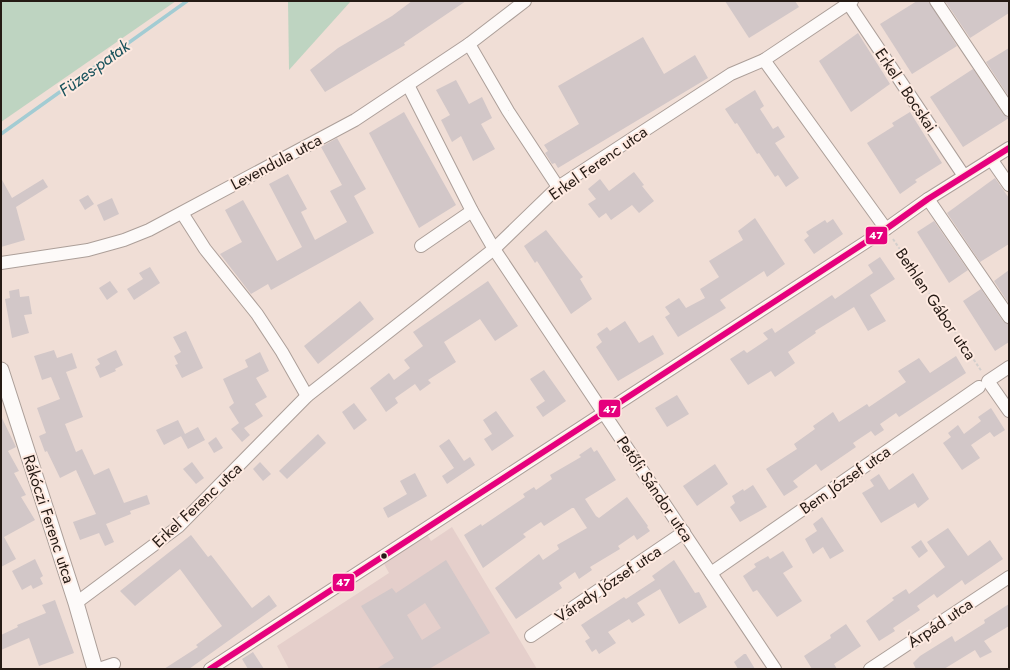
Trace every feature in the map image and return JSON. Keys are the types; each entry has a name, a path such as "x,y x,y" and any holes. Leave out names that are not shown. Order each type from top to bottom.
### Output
{"main road":[{"name":"Rákóczi Ferenc utca","path":"1,370 76,603 95,669"}],"street":[{"name":"Levendula utca","path":"1,263 88,250 143,232 182,213 355,120 469,44 525,1"},
{"path":"936,1 1009,110"},
{"name":"Erkel Ferenc utca","path":"76,603 178,527 307,396 494,250 558,187 731,74 764,60 850,2"},
{"name":"Erkel - Bocskai","path":"850,2 964,176"},
{"path":"469,44 508,111 558,187"},
{"path":"764,60 886,229"},
{"name":"Petőfi Sándor utca","path":"408,85 472,211 494,250 775,669"},
{"path":"210,669 442,516 604,413 886,229 928,199 1009,148"},
{"path":"991,159 1009,185"},
{"path":"928,199 1009,317"},
{"path":"421,246 472,211"},
{"path":"182,213 205,249 257,314 282,352 307,396"},
{"name":"Bem József utca","path":"711,573 1009,367"},
{"path":"983,384 1009,411"},
{"name":"Várady József utca","path":"531,636 684,532"},
{"name":"Árpád utca","path":"870,669 1009,577"},
{"path":"99,669 114,664"}],"path":[{"name":"Bethlen Gábor utca","path":"886,229 983,384"}],"shaded area":[{"path":"452,527 537,669 289,669 277,646 389,573 383,562 427,534 431,541"}],"green space":[{"path":"1,1 176,1 1,122"},
{"path":"288,1 351,1 289,70"}],"building":[{"path":"412,1 466,1 404,43 405,45 325,92 310,70 338,48 392,16"},
{"path":"725,1 795,1 799,7 749,38"},
{"path":"917,1 929,1 957,46 912,74 880,24"},
{"path":"945,1 1009,1 1009,13 970,38"},
{"path":"858,33 890,84 851,112 819,61"},
{"path":"643,37 664,74 695,55 708,78 558,168 555,163 552,164 545,153 548,151 544,145 579,124 558,86"},
{"path":"1009,48 1009,97 986,62"},
{"path":"973,69 1003,114 1009,118 963,147 930,97"},
{"path":"456,80 469,104 482,97 492,118 481,124 495,149 473,161 461,136 452,142 441,120 450,115 436,90"},
{"path":"755,90 764,106 760,109 773,129 778,126 785,137 775,143 799,178 786,187 778,175 775,177 759,153 757,154 737,123 735,124 725,109"},
{"path":"404,112 456,205 419,228 369,133"},
{"path":"910,112 942,163 915,180 917,182 900,194 867,143 894,126 892,123"},
{"path":"337,138 366,189 354,196 374,233 271,290 268,284 251,294 220,254 242,242 225,210 243,200 277,261 302,247 269,184 288,174 307,209 301,212 315,240 347,222 330,191 342,185 321,147"},
{"path":"634,172 644,185 642,186 654,201 639,213 632,205 611,220 606,213 599,218 588,204 596,199 588,189 600,179 609,191"},
{"path":"1,178 12,198 43,179 48,187 16,207 25,240 1,247"},
{"path":"995,178 1009,198 1009,244 980,262 947,213"},
{"path":"88,195 94,204 85,210 79,200"},
{"path":"112,198 119,214 104,221 97,205"},
{"path":"755,218 785,264 767,277 764,271 720,300 726,308 678,337 665,317 670,314 665,307 679,298 686,308 705,298 700,289 719,277 709,261 743,240 738,231"},
{"path":"833,219 843,234 814,254 804,240 809,236 806,232 825,220 827,223"},
{"path":"934,221 968,270 949,283 917,232"},
{"path":"546,230 583,277 580,279 592,299 571,314 537,261 535,263 524,246"},
{"path":"880,257 895,279 870,295 886,321 868,331 854,307 815,331 816,333 788,352 795,363 775,377 771,371 748,385 730,359 744,350 747,353 768,339 763,333 772,328 775,333 832,295 835,299 873,273 868,265"},
{"path":"150,267 160,283 134,300 127,289 143,279 139,273"},
{"path":"1009,270 1009,304 994,281"},
{"path":"110,281 118,292 107,300 99,288"},
{"path":"488,281 518,326 495,341 480,319 444,342 456,362 428,380 431,383 420,391 415,384 395,398 398,403 386,412 370,388 389,373 394,380 410,368 404,360 423,346 413,332"},
{"path":"19,289 20,297 29,296 32,314 24,315 29,333 12,338 5,299 10,298 9,291"},
{"path":"981,289 1003,321 1009,324 1009,342 995,351 963,301"},
{"path":"360,301 374,319 318,364 304,346"},
{"path":"625,321 639,343 653,335 664,354 618,381 596,347 602,342 597,334 607,327 610,331"},
{"path":"186,331 203,368 182,378 175,365 178,364 174,356 181,352 173,337"},
{"path":"54,350 57,358 72,353 77,368 66,372 83,417 65,424 76,452 82,449 94,475 109,468 124,503 147,495 150,504 130,511 131,514 106,524 114,542 105,546 99,533 80,540 73,522 96,514 76,470 60,478 47,451 45,452 39,436 46,433 37,408 60,399 51,377 42,380 34,356"},
{"path":"116,350 123,365 115,369 116,371 100,378 95,367 100,364 97,359"},
{"path":"260,352 269,371 256,378 267,397 255,404 263,416 244,428 250,435 242,442 231,429 239,423 229,407 234,403 223,379 248,367 245,360"},
{"path":"956,356 966,373 899,417 896,413 880,424 884,430 875,436 871,431 853,443 856,447 821,471 816,464 793,481 798,487 784,496 766,469 797,449 794,444 815,429 813,426 833,412 839,422 867,404 869,407 906,382 898,371 919,358 930,373"},
{"path":"544,370 566,401 543,417 536,407 545,401 530,379"},
{"path":"677,395 689,414 667,427 655,408"},
{"path":"354,403 367,420 354,430 342,412"},
{"path":"991,408 1005,430 994,437 990,432 971,445 980,458 962,470 943,443 951,437 948,433 958,425 964,434 981,421 978,417"},
{"path":"496,411 514,436 492,451 484,439 492,434 483,420"},
{"path":"1,416 16,447 8,451 19,471 14,473 26,495 21,497 35,520 4,537 16,559 1,567"},
{"path":"178,420 185,434 198,427 205,440 188,449 181,436 164,445 156,430"},
{"path":"318,434 326,443 287,479 279,471"},
{"path":"216,437 223,448 214,453 208,443"},
{"path":"449,439 464,461 470,457 475,465 447,484 442,476 454,468 439,446"},
{"path":"591,447 594,452 597,450 616,480 585,499 596,516 599,518 627,497 650,531 637,540 634,535 618,546 620,549 590,567 592,570 579,579 575,572 559,583 562,588 516,619 495,588 539,554 543,560 559,549 557,545 587,528 574,508 572,508 544,526 541,522 523,534 526,537 483,568 464,535 481,524 482,526 525,497 523,494 534,487 536,490 552,479 550,475 581,457 579,455"},
{"path":"192,462 204,478 196,484 183,469"},
{"path":"260,462 271,474 263,481 253,469"},
{"path":"715,464 728,484 697,506 683,486"},
{"path":"415,473 427,496 388,518 383,508 407,494 400,481"},
{"path":"913,473 929,499 918,508 915,503 881,523 862,493 874,486 870,480 879,474 889,490"},
{"path":"753,485 767,507 740,522 730,507 735,503 732,496"},
{"path":"822,517 844,551 830,559 823,547 813,554 805,539 817,531 813,524"},
{"path":"948,528 968,556 990,540 1003,559 965,585 962,580 937,598 934,594 917,606 920,610 893,628 895,631 879,641 866,621 894,600 892,598 906,589 909,594 945,567 927,542"},
{"path":"191,535 208,557 211,555 252,608 269,595 277,606 189,669 164,669 198,647 196,645 222,626 180,569 135,606 120,591"},
{"path":"921,540 928,551 919,558 911,547"},
{"path":"783,551 793,567 783,573 802,601 777,617 757,590 753,592 743,576 756,567 754,564 768,556 770,559"},
{"path":"35,559 43,576 40,578 43,584 33,589 31,585 22,590 12,571"},
{"path":"446,560 490,633 429,669 376,669 394,658 361,606 392,588 396,593","holes":["425,603 441,628 422,640 407,615"]},
{"path":"674,560 695,593 699,592 707,607 679,624 660,589 637,603 645,615 632,623 629,619 608,632 616,643 599,654 596,649 592,652 585,641 590,638 581,625 624,597 626,599 655,580 652,576"},
{"path":"55,600 74,653 39,666 29,638 1,650 1,635 18,627 17,625 46,613 42,605"},
{"path":"1009,604 1009,626 984,641 992,652 980,658 975,650 944,669 916,669 913,663 920,656 952,636 955,642 985,623 984,620"},
{"path":"846,624 861,646 834,664 837,669 812,669 804,656 831,638 830,635"},
{"path":"253,652 264,669 248,669 242,659"},
{"path":"746,654 755,669 738,669 734,662"}],"waterway":[{"name":"Füzes-patak","path":"1,134 187,1"}],"transit line":[{"name":"47","path":"210,669 886,229 928,199 1009,148"}]}
